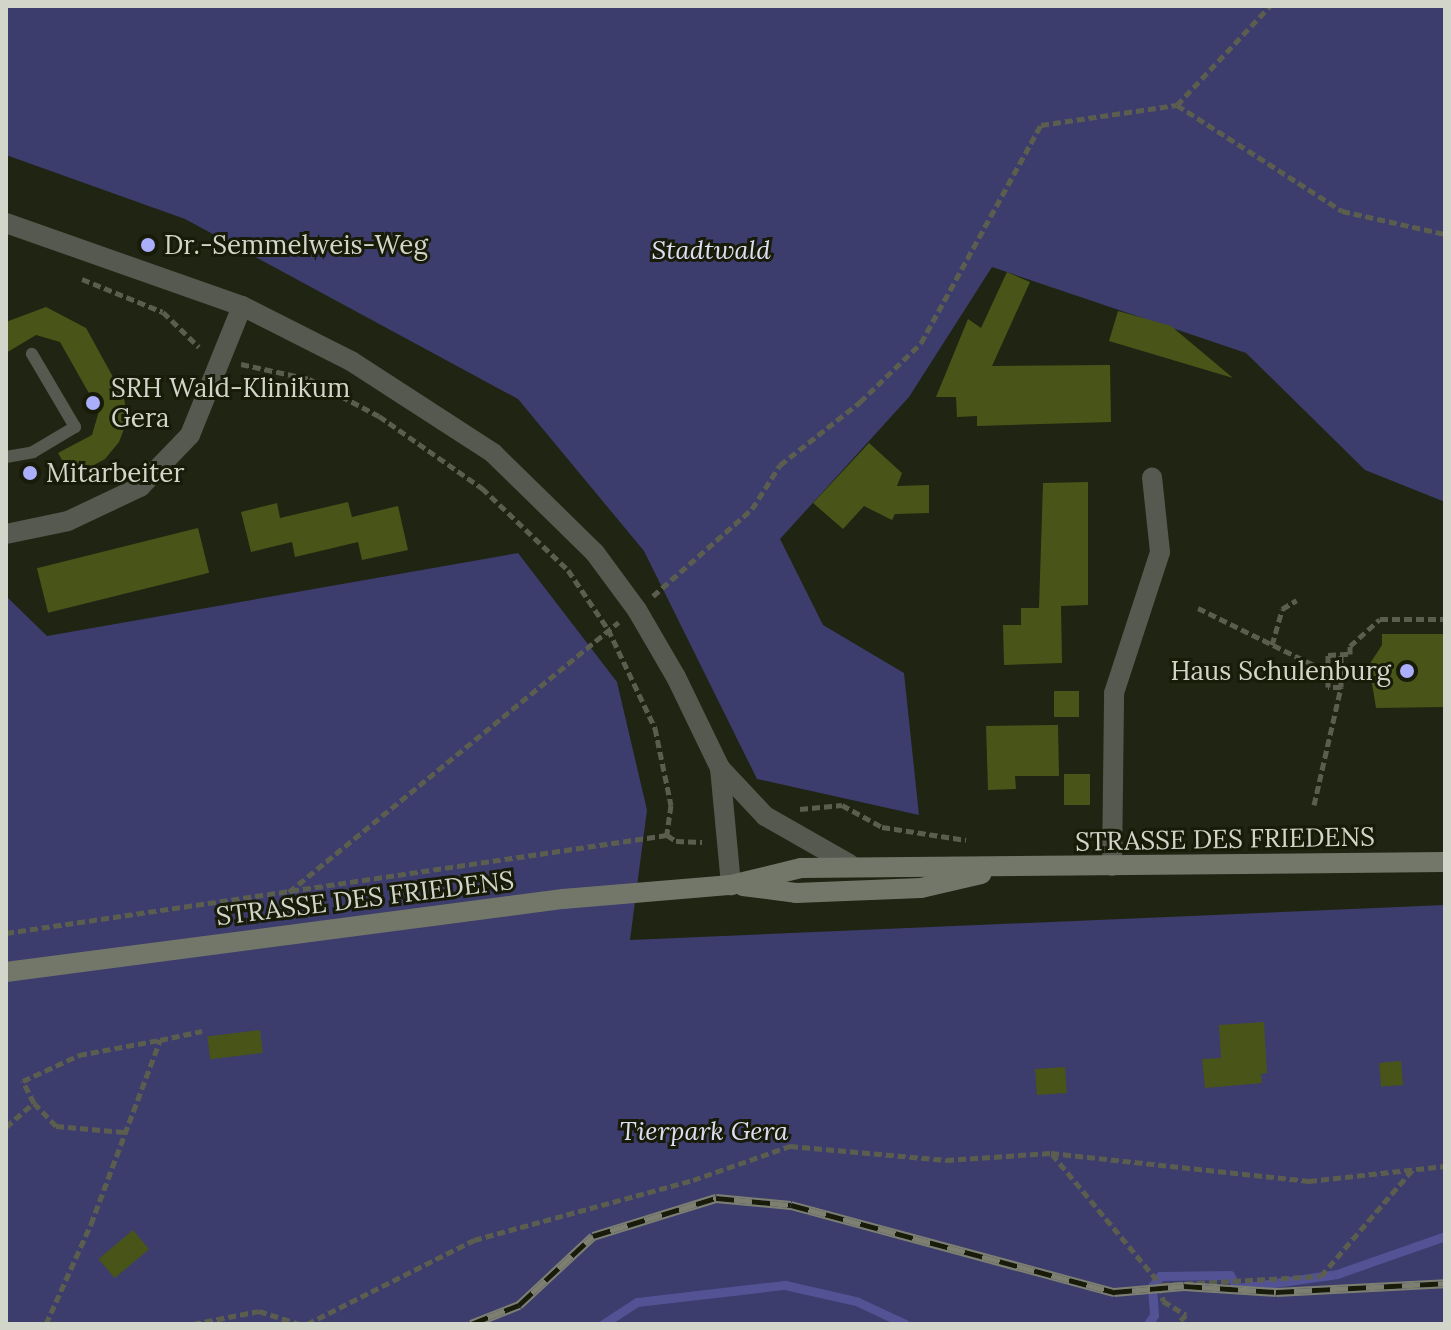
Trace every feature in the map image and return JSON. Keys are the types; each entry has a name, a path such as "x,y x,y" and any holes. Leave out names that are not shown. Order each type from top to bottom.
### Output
{"main road":[{"name":"STRASSE DES FRIEDENS","path":"6,972 563,899 731,885 794,868 849,864 1006,869 1445,862"},
{"name":"STRASSE DES FRIEDENS","path":"731,885 796,893 921,888 1006,869"}],"street":[{"path":"6,223 242,306 351,361 493,453 595,553 637,610 720,768 783,829 849,864"},
{"path":"6,534 68,521 140,487 190,435 242,306"},
{"path":"1112,866 1114,693 1160,552 1152,477"},
{"path":"720,768 731,885"}],"lane":[{"path":"6,457 33,452 75,427 32,354"}],"path":[{"path":"289,892 608,629 637,610 752,509 780,465 860,402 921,343 1041,125 1177,105 1270,6"},
{"path":"1177,105 1342,211 1445,234"},
{"path":"77,277 163,312 199,348 335,390 456,470 529,528 568,570 608,629 655,728 671,805 667,835"},
{"path":"1272,645 1282,609 1297,600"},
{"path":"1198,608 1328,672"},
{"path":"1341,687 1328,687 1328,655 1350,654 1350,646 1380,619 1445,619"},
{"path":"1314,805 1341,687 1341,655"},
{"path":"1341,670 1364,670"},
{"path":"783,829 793,812 830,803 882,827 981,842"},
{"path":"6,933 667,835 676,841 728,842"},
{"path":"124,1132 56,1126 34,1103 23,1081 79,1055 202,1031"},
{"path":"46,1324 160,1040"},
{"path":"6,1127 34,1103"},
{"path":"307,1324 474,1240 693,1180 790,1146 946,1160 1051,1153 1309,1181 1445,1166"},
{"path":"1051,1153 1160,1285 1163,1301 1186,1315 1177,1324"},
{"path":"1160,1285 1321,1276 1415,1167"},
{"path":"193,1324 259,1311 299,1324"}],"green space":[{"name":"Stadtwald","path":"6,6 1445,6 1445,502 1365,470 1246,353 992,267 909,397 780,539 823,625 904,673 919,815 757,779 644,551 518,399 185,219 6,155"},
{"name":"Tierpark Gera","path":"518,553 617,682 647,810 630,940 1445,905 1445,1324 6,1324 6,596 47,636"}],"building":[{"path":"1007,272 1030,282 992,366 1110,365 1111,422 977,426 977,416 957,417 956,397 936,397 968,319 981,328"},
{"path":"46,307 86,328 124,397 127,421 119,442 105,459 72,477 58,453 92,435 99,411 60,342 36,335 6,353 6,322"},
{"path":"1118,311 1171,326 1233,378 1109,341"},
{"path":"869,443 902,473 897,486 929,485 929,513 895,514 892,520 864,506 843,529 813,503"},
{"path":"1088,482 1088,605 1061,606 1062,663 1004,665 1003,625 1021,625 1021,608 1039,608 1043,483"},
{"path":"348,502 352,517 398,506 408,550 362,560 358,542 295,557 292,542 251,552 241,512 277,503 280,518"},
{"path":"198,528 209,573 48,613 37,568"},
{"name":"Haus Schulenburg","path":"1382,634 1445,634 1445,707 1376,708 1369,665 1382,645"},
{"path":"1054,691 1079,691 1079,717 1054,717"},
{"path":"1058,725 1059,776 1015,776 1016,789 988,790 986,726"},
{"path":"1064,774 1090,774 1090,805 1064,805"},
{"path":"1264,1022 1267,1073 1261,1074 1262,1083 1205,1088 1202,1059 1221,1058 1219,1025"},
{"path":"260,1030 263,1053 210,1059 207,1036"},
{"path":"1401,1061 1403,1085 1381,1087 1379,1063"},
{"path":"1065,1067 1067,1093 1037,1095 1035,1069"},
{"path":"133,1230 149,1249 115,1278 99,1259"}],"waterway":[{"path":"1148,1324 1154,1315 1152,1286 1160,1276 1230,1275 1237,1288 1268,1284 1337,1274 1445,1236"},
{"path":"603,1324 637,1302 785,1285 856,1301 905,1324"}],"railway":[{"path":"471,1324 519,1305 593,1236 716,1198 791,1205 1114,1292 1184,1286 1276,1292 1445,1283"}],"place":[{"name":"Dr.-Semmelweis-Weg","path":"148,245"},
{"name":"SRH Wald-Klinikum Gera","path":"93,403"},
{"name":"Mitarbeiter","path":"30,473"},
{"name":"Haus Schulenburg","path":"1407,671"}]}
